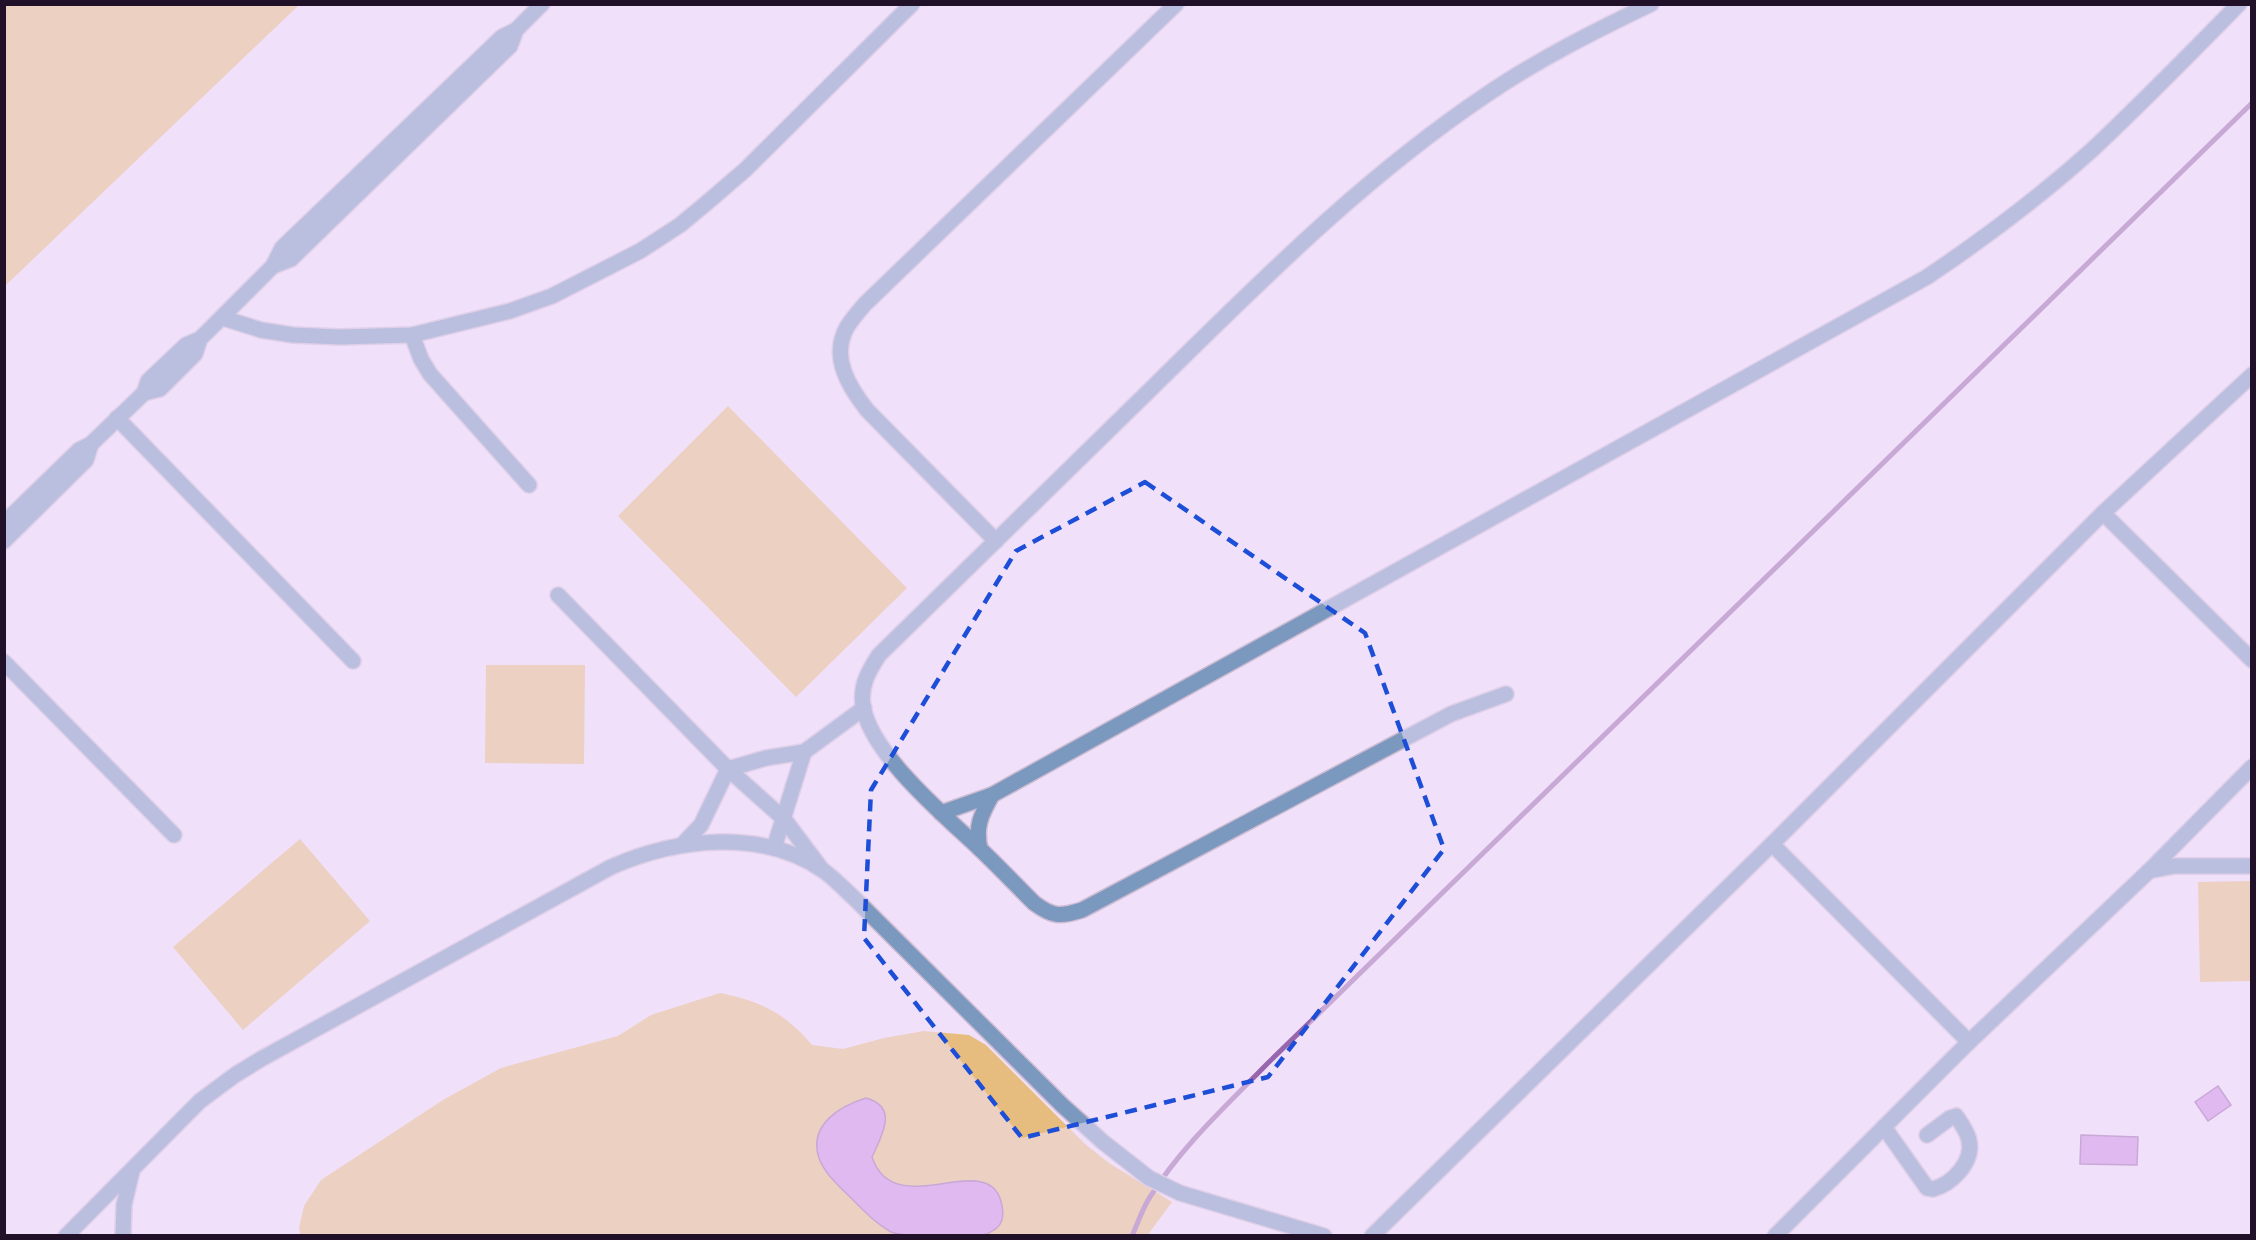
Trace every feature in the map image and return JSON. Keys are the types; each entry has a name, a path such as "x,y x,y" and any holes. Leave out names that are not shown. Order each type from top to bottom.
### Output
{"street":[{"path":"4,523 79,450 91,444 144,393 148,381 186,345 200,339 273,266 291,259 367,176 510,46 516,30 542,4"},
{"path":"223,318 261,330 293,335 340,337 412,335 510,311 552,296 640,251 680,225 745,170 912,4"},
{"path":"996,541 867,411 853,392 840,360 844,335 847,327 865,304 1176,4"},
{"path":"1506,694 1451,714 1082,910 1068,915 1053,915 1034,903 940,813 887,753 877,739 864,708 862,690 867,673 879,655 1270,273 1362,189 1403,155 1479,99 1526,70 1651,4"},
{"path":"940,813 992,795 1927,277 1973,246 2032,201 2092,150 2239,4"},
{"path":"412,335 430,374 529,485"},
{"path":"1372,1236 1772,844 2103,513 2252,375"},
{"path":"117,418 353,661"},
{"path":"4,541 86,460 91,444"},
{"path":"2103,513 2252,660"},
{"path":"558,596 728,770 784,819 824,871 1062,1105 1103,1142 1149,1178 1180,1193 1324,1236"},
{"path":"4,662 174,835"},
{"path":"682,845 701,825 728,770 766,758 804,752 864,708"},
{"path":"774,848 804,752"},
{"path":"1775,1236 1969,1042 2149,871 2252,767"},
{"path":"980,849 977,832 980,819 992,795"},
{"path":"66,1236 200,1101 226,1081 261,1059 611,867 652,851 682,845 733,842 774,848 824,871"},
{"path":"1772,844 1969,1042"},
{"path":"2149,871 2174,866 2252,866"},
{"path":"1884,1127 1927,1188 1933,1189 1947,1183 1966,1163 1970,1149 1969,1141 1956,1116 1927,1135"},
{"path":"123,1236 124,1204 133,1169"}],"highlighted area":[{"path":"1145,482 1365,633 1444,849 1268,1077 1022,1138 864,938 871,790 1016,551"}],"shaded area":[{"path":"5,4 299,4 299,5 5,286"},
{"path":"728,406 907,588 796,697 618,516"},
{"path":"486,665 585,665 584,764 485,763"},
{"path":"300,839 370,921 243,1030 173,947"},
{"path":"2251,881 2251,981 2200,982 2198,882"},
{"path":"720,993 747,1000 771,1010 792,1024 812,1045 843,1049 884,1038 924,1031 969,1035 986,1045 1085,1144 1109,1163 1172,1202 1147,1236 301,1236 299,1228 304,1206 321,1180 443,1100 501,1068 618,1036 651,1015"},
{"path":"2218,1086 2231,1105 2208,1121 2195,1102"},
{"path":"866,1098 876,1102 885,1115 883,1131 872,1157 883,1176 900,1185 981,1182 994,1189 1002,1206 1002,1220 999,1226 986,1234 974,1236 907,1235 891,1232 869,1216 824,1169 817,1146 822,1127 829,1119 846,1106"},
{"path":"2081,1135 2138,1137 2137,1165 2080,1164"}],"waterway":[{"path":"1132,1236 1145,1206 1162,1179 1190,1144 1236,1095 2252,103"}]}
